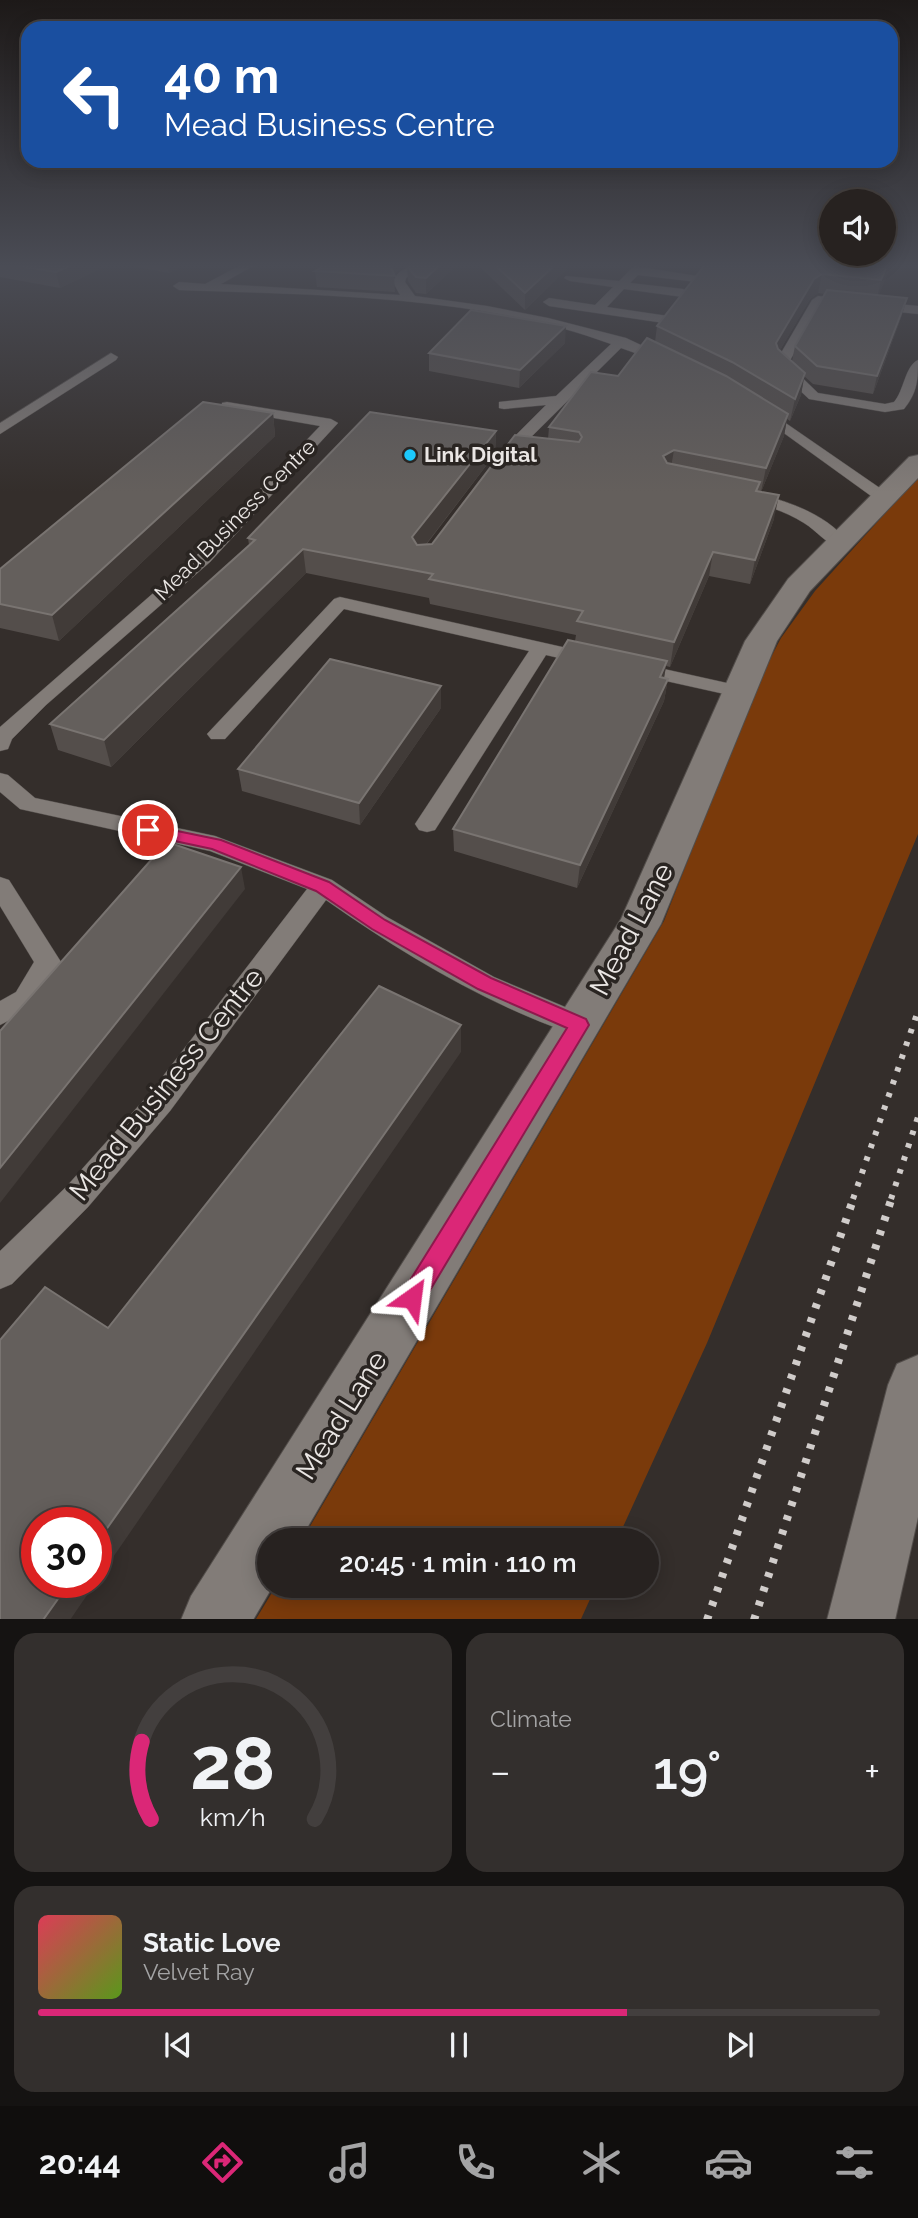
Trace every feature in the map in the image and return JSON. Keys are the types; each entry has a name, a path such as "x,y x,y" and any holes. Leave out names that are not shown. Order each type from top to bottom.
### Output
{"street":[{"name":"Mead Lane","path":"215,1619 640,924 738,691 778,613 799,585 918,463"},
{"path":"861,1619 918,1385"}],"lane":[{"path":"534,454 505,456 620,342"},
{"path":"622,342 684,368"},
{"path":"794,342 781,365 814,396 885,408 899,406 907,396 918,364"},
{"path":"0,429 111,357"},
{"path":"504,405 560,400"},
{"path":"745,400 884,498"},
{"name":"Mead Business Centre","path":"0,744 2,737 39,701 204,558 331,423 226,406"},
{"path":"732,492 769,501 801,513 822,524 840,543"},
{"path":"218,734 340,603 738,691"},
{"path":"427,824 540,649"},
{"path":"0,780 28,804 215,844 323,886 378,925 485,984 579,1025"},
{"path":"0,886 48,962 25,1000 0,1014"},
{"name":"Mead Business Centre","path":"0,1273 77,1197 160,1101 323,886"}],"shaded area":[{"path":"918,477 918,834 707,1343 622,1528 309,1528 664,921 757,684 781,638 815,591"},
{"path":"269,1598 591,1598 581,1619 256,1619"}],"building":[{"path":"440,342 550,342 520,370 429,353"},
{"path":"644,342 654,342 726,376 788,414 766,468 674,450 663,456 667,463 760,482 756,491 779,495 755,560 713,552 674,642 577,621 583,611 429,579 433,574 303,549 104,740 50,724 255,540 248,538 370,412 496,431 412,537 417,545 432,544 515,435 579,442 582,437 579,432 549,427 591,372 618,376"},
{"path":"689,342 777,342 778,349 805,373 795,399 732,362"},
{"path":"798,342 890,342 877,376 817,366 795,346"},
{"path":"203,402 273,413 52,615 0,604 0,569"},
{"path":"568,640 667,661 660,677 668,679 580,865 453,829"},
{"path":"330,659 441,686 359,803 238,769"},
{"path":"167,842 241,867 0,1168 0,1031"},
{"path":"379,986 461,1025 112,1521 112,1507 21,1507 21,1598 59,1598 44,1619 0,1619 0,1340 45,1287 108,1328"}],"railway":[{"path":"853,1199 918,1011"},
{"path":"891,1199 918,1117"},
{"path":"707,1619 854,1197"},
{"path":"754,1619 892,1197"}],"place":[{"name":"Link Digital","path":"410,455"}],"route":[{"path":"148,830 215,844 323,886 378,925 485,984 579,1025 412,1298"}]}
